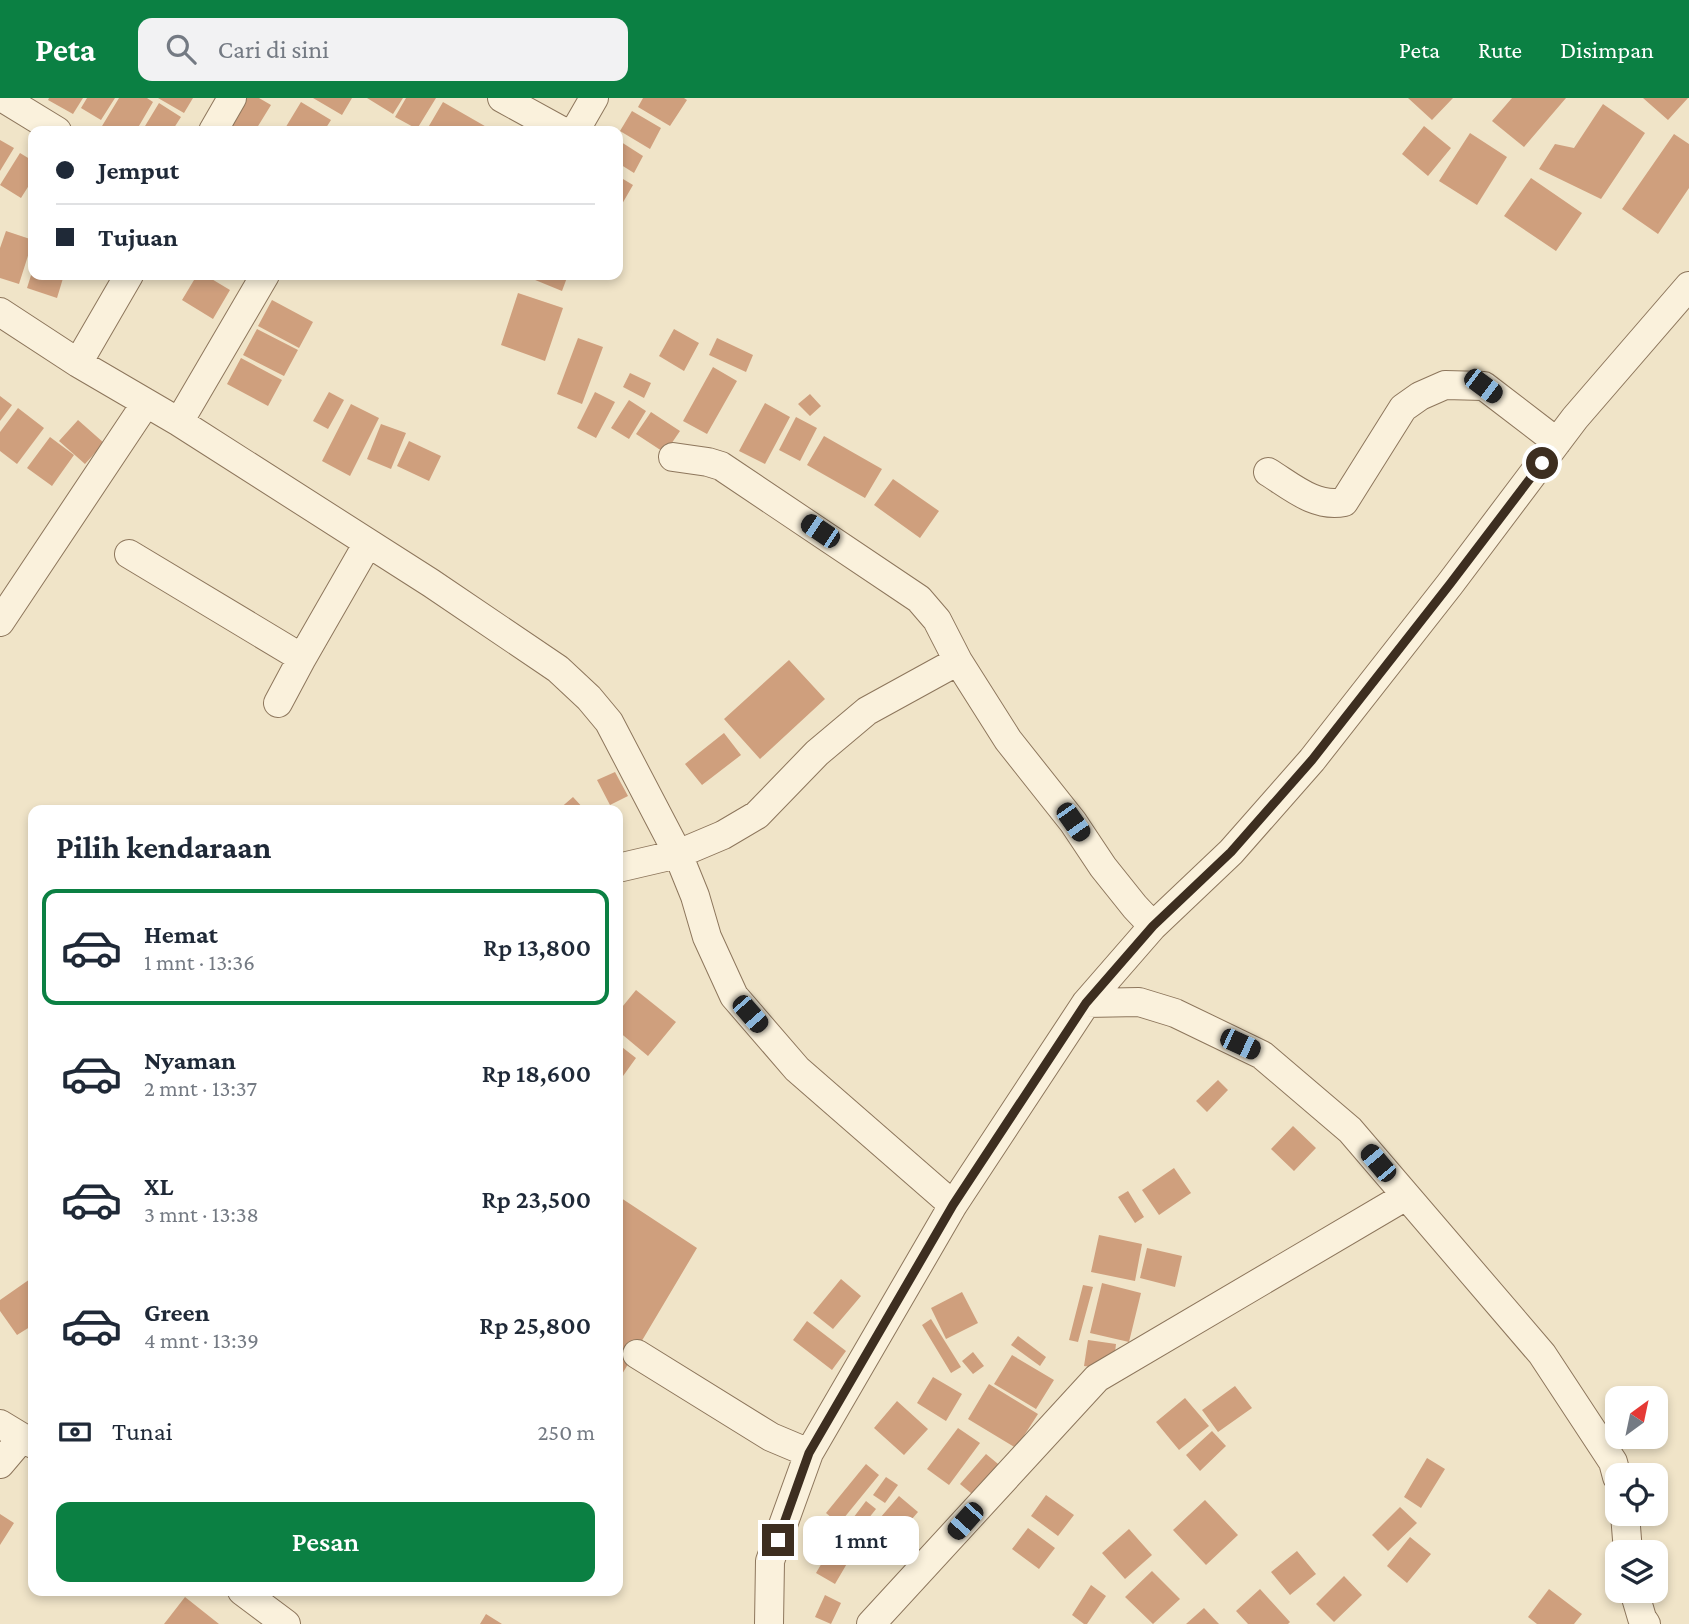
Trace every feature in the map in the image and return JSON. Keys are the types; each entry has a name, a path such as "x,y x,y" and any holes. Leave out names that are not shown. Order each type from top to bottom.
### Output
{"street":[{"path":"3,98 49,126"},
{"path":"216,126 232,98"},
{"path":"502,98 553,126"},
{"path":"578,126 594,98"},
{"path":"78,363 127,280"},
{"path":"178,422 262,280"},
{"path":"769,1624 770,1561 809,1453 953,1205 1086,1003 1153,926 1231,852 1312,760 1450,584 1574,418 1689,286"},
{"path":"0,312 368,543 558,669 589,698 609,722 678,854 695,896 707,937 734,996 797,1069 953,1205"},
{"path":"1268,472 1311,499 1331,505 1343,502 1403,408 1420,396 1445,385 1483,386 1557,442"},
{"path":"0,622 146,403"},
{"path":"673,457 708,462 721,467 919,599 937,620 958,661 1008,740 1073,822 1103,867 1153,926"},
{"path":"278,703 368,543"},
{"path":"129,554 302,659"},
{"path":"623,866 678,854 723,835 757,815 817,753 867,711 958,661"},
{"path":"1086,1003 1139,1002 1175,1013 1262,1055 1350,1130 1542,1354 1613,1463"},
{"path":"871,1624 1097,1378 1406,1196"},
{"path":"637,1354 771,1437 809,1453"},
{"path":"0,1464 19,1435"},
{"path":"249,1596 286,1624"},
{"path":"1638,1603 1646,1624"}],"building":[{"path":"83,98 73,114 48,100"},
{"path":"87,98 115,98 101,120 81,108"},
{"path":"119,98 147,98 153,102 139,126 102,126"},
{"path":"158,98 193,98 184,113"},
{"path":"245,98 259,98 271,105 258,126 228,126"},
{"path":"313,98 352,98 342,115"},
{"path":"367,98 403,98 393,114"},
{"path":"406,98 436,98 419,126 412,126 395,117"},
{"path":"643,98 687,100 670,126 638,107"},
{"path":"1408,98 1453,98 1432,120"},
{"path":"1512,98 1566,98 1524,147 1492,121"},
{"path":"1643,98 1688,98 1668,120"},
{"path":"301,102 331,120 327,126 286,126"},
{"path":"443,102 485,126 429,126"},
{"path":"159,103 181,117 175,126 145,126"},
{"path":"1603,104 1645,133 1601,199 1539,169 1555,144 1574,148"},
{"path":"632,111 661,128 650,149 623,133 623,126"},
{"path":"1424,126 1451,148 1428,176 1402,154"},
{"path":"1470,133 1507,157 1477,205 1439,181"},
{"path":"1674,134 1689,144 1689,188 1658,234 1622,209"},
{"path":"0,140 14,148 0,171"},
{"path":"623,143 643,156 634,173 623,166"},
{"path":"20,153 28,158 28,187 21,198 0,185"},
{"path":"1531,178 1582,213 1556,251 1504,216"},
{"path":"623,179 633,185 623,202"},
{"path":"6,231 28,238 28,256 19,284 0,278 0,248"},
{"path":"30,280 62,280 57,298 27,288"},
{"path":"194,280 213,280 230,290 213,319 182,300"},
{"path":"535,280 566,280 562,291"},
{"path":"518,293 563,308 545,361 501,345"},
{"path":"272,300 313,322 299,348 258,326"},
{"path":"257,329 298,350 284,376 243,355"},
{"path":"674,329 699,343 684,371 659,356"},
{"path":"578,338 603,347 582,404 557,394"},
{"path":"717,338 753,355 746,372 709,355"},
{"path":"241,358 282,380 268,406 227,384"},
{"path":"713,367 737,381 707,434 683,421"},
{"path":"630,373 651,383 644,398 623,387"},
{"path":"329,392 344,400 328,429 313,421"},
{"path":"595,392 615,402 596,438 577,428"},
{"path":"810,394 821,406 810,416 798,404"},
{"path":"0,396 12,405 0,421"},
{"path":"629,400 646,411 629,439 611,428"},
{"path":"765,403 790,417 765,464 739,451"},
{"path":"351,404 379,418 350,476 322,461"},
{"path":"18,408 44,428 17,464 0,451 0,432"},
{"path":"651,412 680,431 665,453 636,434"},
{"path":"796,417 817,428 800,461 779,450"},
{"path":"78,420 104,443 85,464 59,441"},
{"path":"381,424 406,433 391,469 367,459"},
{"path":"824,436 882,469 865,498 807,465"},
{"path":"50,437 74,455 52,486 27,468"},
{"path":"409,441 441,456 429,481 397,466"},
{"path":"893,479 939,511 920,538 874,505"},
{"path":"789,660 825,699 760,759 724,719"},
{"path":"724,733 741,755 702,785 685,764"},
{"path":"615,772 628,796 610,805 597,780"},
{"path":"573,797 580,805 564,805"},
{"path":"636,990 676,1022 648,1056 623,1035 623,1006"},
{"path":"623,1048 636,1058 623,1076"},
{"path":"1218,1080 1228,1090 1207,1112 1196,1101"},
{"path":"1293,1126 1316,1148 1294,1171 1271,1149"},
{"path":"1174,1168 1191,1193 1159,1215 1142,1190"},
{"path":"1128,1191 1144,1217 1135,1223 1118,1197"},
{"path":"623,1199 697,1248 623,1373"},
{"path":"1099,1235 1142,1244 1135,1281 1091,1272"},
{"path":"1147,1248 1182,1256 1175,1287 1140,1278"},
{"path":"841,1279 861,1296 833,1329 813,1313"},
{"path":"28,1280 28,1328 17,1335 0,1311 0,1300"},
{"path":"1102,1283 1141,1293 1129,1342 1090,1333"},
{"path":"1083,1285 1093,1287 1078,1342 1069,1340"},
{"path":"962,1292 978,1323 946,1339 931,1308"},
{"path":"931,1319 961,1367 951,1373 922,1325"},
{"path":"807,1321 846,1351 832,1370 793,1340"},
{"path":"1018,1336 1046,1357 1040,1366 1011,1345"},
{"path":"1088,1340 1116,1344 1113,1370 1084,1366"},
{"path":"973,1352 984,1366 973,1374 962,1361"},
{"path":"1012,1355 1054,1380 1036,1409 994,1384"},
{"path":"933,1377 962,1394 946,1421 917,1403"},
{"path":"989,1384 1038,1414 1016,1448 968,1419"},
{"path":"1235,1386 1252,1408 1218,1432 1202,1410"},
{"path":"1185,1398 1209,1426 1179,1450 1156,1422"},
{"path":"897,1401 928,1429 904,1455 874,1428"},
{"path":"958,1428 980,1443 949,1485 927,1469"},
{"path":"1212,1431 1226,1446 1200,1471 1186,1455"},
{"path":"986,1454 1003,1468 977,1498 960,1484"},
{"path":"1427,1458 1445,1469 1421,1508 1404,1497"},
{"path":"866,1464 879,1475 839,1524 826,1513"},
{"path":"886,1477 898,1485 885,1503 873,1495"},
{"path":"1046,1495 1074,1515 1058,1536 1031,1516"},
{"path":"899,1496 918,1512 874,1563 855,1547"},
{"path":"1205,1500 1238,1535 1206,1565 1173,1530"},
{"path":"866,1501 876,1509 853,1538 844,1530"},
{"path":"1400,1507 1417,1523 1388,1551 1372,1535"},
{"path":"0,1514 14,1523 0,1545"},
{"path":"1028,1528 1055,1548 1039,1569 1012,1549"},
{"path":"1129,1529 1152,1555 1125,1579 1102,1553"},
{"path":"1410,1537 1431,1554 1407,1583 1387,1566"},
{"path":"833,1544 852,1555 835,1584 816,1573"},
{"path":"1297,1551 1316,1574 1290,1595 1271,1572"},
{"path":"1152,1571 1180,1599 1153,1624 1125,1597"},
{"path":"1344,1576 1362,1595 1334,1622 1316,1604"},
{"path":"1091,1585 1106,1596 1087,1624 1084,1624 1072,1615"},
{"path":"1260,1589 1290,1622 1288,1624 1248,1624 1236,1611"},
{"path":"1549,1589 1582,1614 1574,1624 1537,1624 1528,1617"},
{"path":"825,1595 841,1603 831,1624 815,1617"},
{"path":"185,1597 219,1624 164,1624"},
{"path":"1204,1608 1219,1624 1186,1624"},
{"path":"486,1614 502,1624 480,1624"}],"route":[{"path":"778,1540 809,1453 953,1205 1086,1003 1153,926 1231,852 1312,760 1542,463"}]}
